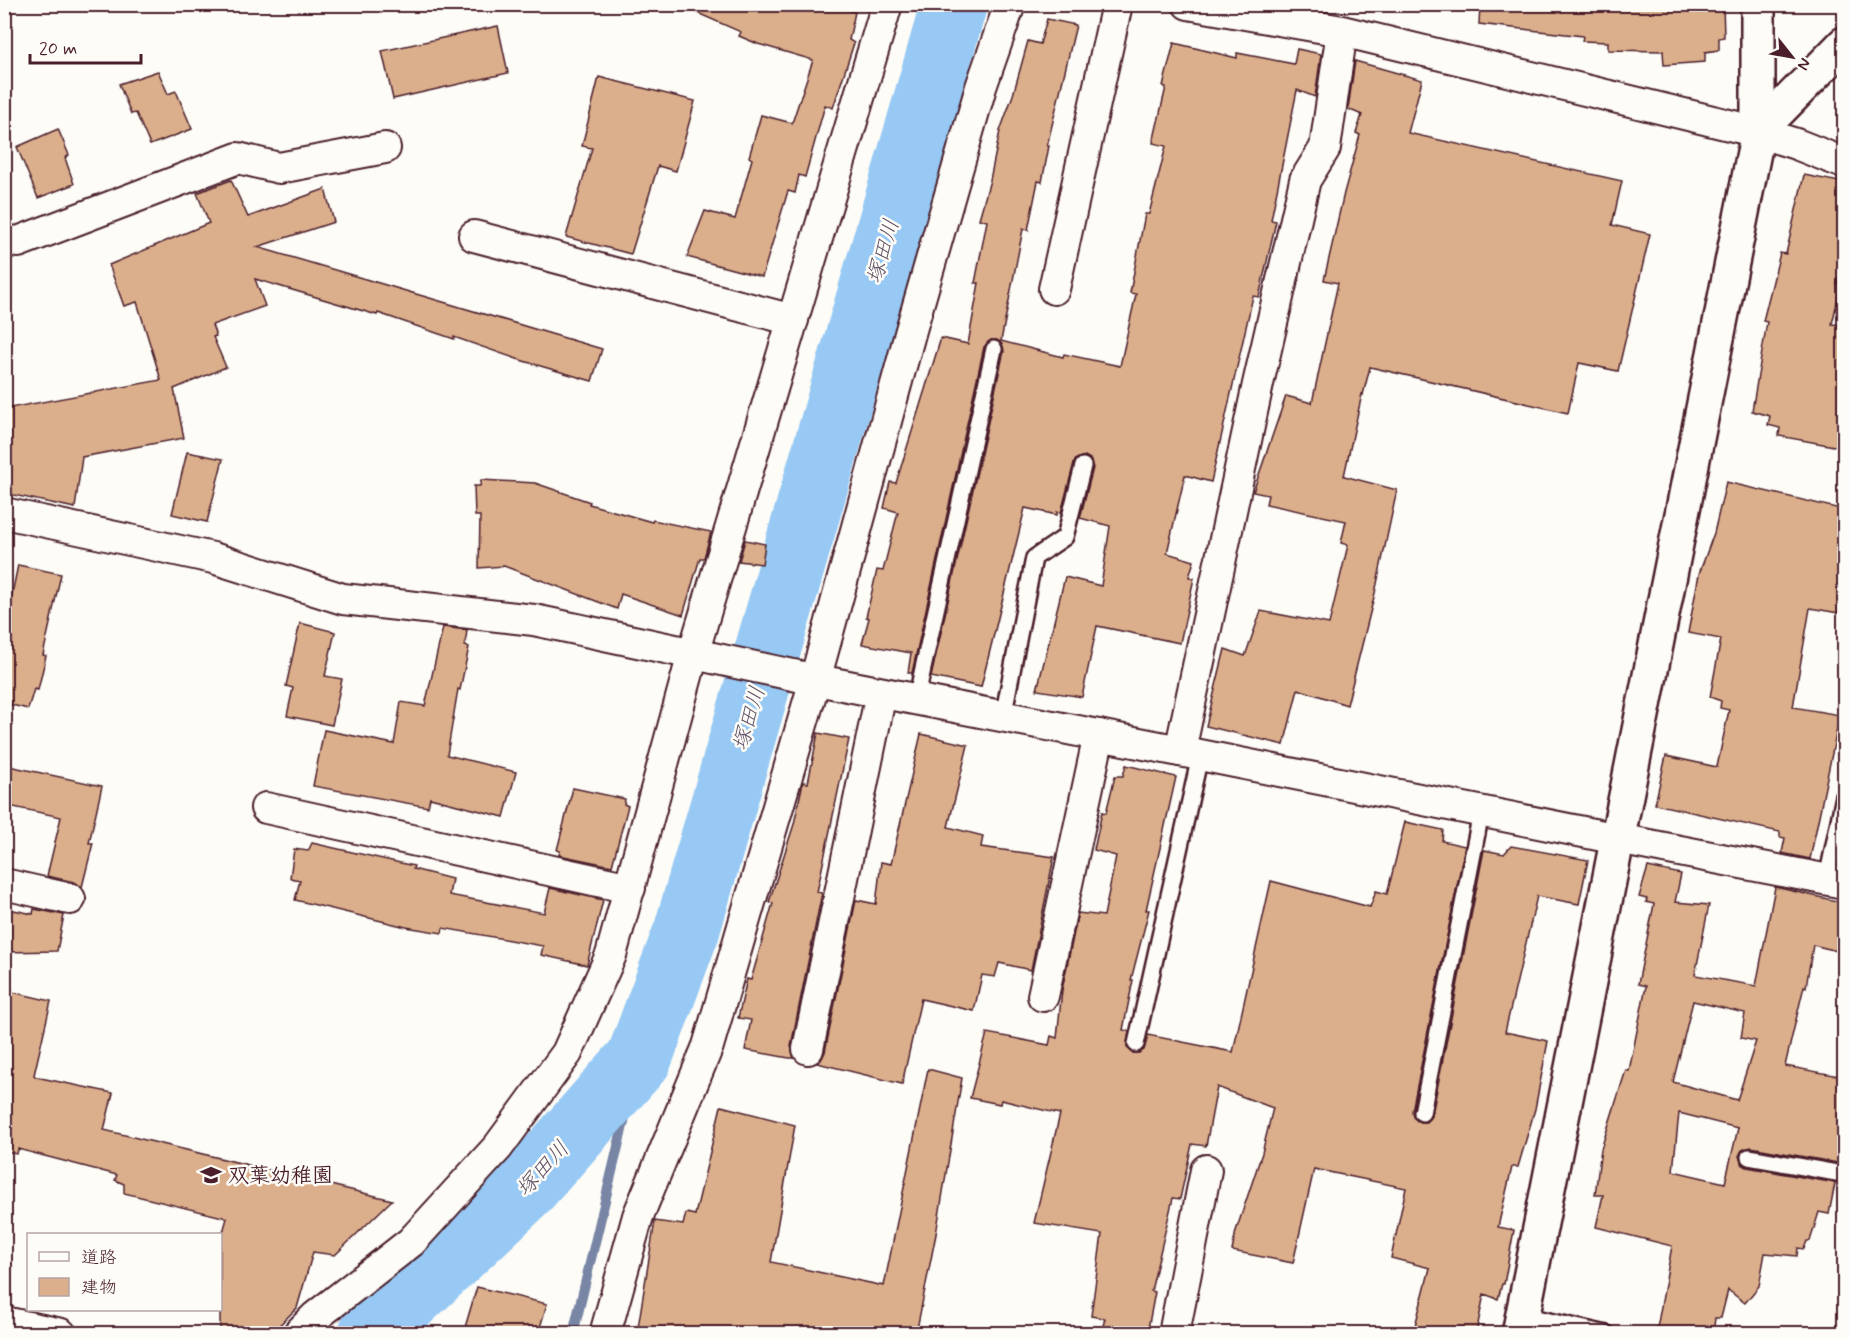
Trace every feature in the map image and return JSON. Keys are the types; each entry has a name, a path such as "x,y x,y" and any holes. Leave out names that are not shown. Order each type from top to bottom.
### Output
{"street":[{"path":"298,1334 315,1317 411,1242 498,1147 567,1053 611,955 701,656 793,320 887,4"},
{"path":"605,1334 638,1216 708,1046 974,109 1010,4"},
{"path":"1054,289 1117,4"},
{"path":"1188,4 1342,31 1758,132 1845,163"},
{"path":"1521,1324 1758,132 1758,4"},
{"path":"1190,754 1258,384 1305,180 1325,148 1342,31"},
{"path":"1758,132 1845,44"},
{"path":"4,240 18,242 238,158 279,168 385,148"},
{"path":"474,236 793,320"},
{"path":"4,513 213,558 343,599 534,620 811,679 1618,840 1836,881"},
{"path":"808,1049 881,693"},
{"path":"1043,996 1099,735"},
{"path":"266,808 630,888"},
{"path":"4,884 70,899"},
{"path":"1174,1334 1206,1170"},
{"path":"4,1322 61,1334"}],"lane":[{"path":"916,699 994,349"},
{"path":"1003,717 1034,558 1065,537 1083,466"},
{"path":"1136,1044 1190,754"},
{"path":"1836,881 1845,796"},
{"path":"1422,1113 1481,813"},
{"path":"1749,1157 1845,1173"},
{"path":"1521,1324 1607,1334"}],"building":[{"path":"677,4 831,4 855,12 849,40 854,43 833,108 825,105 805,177 799,175 795,193 788,191 762,277 687,257 705,211 735,219 752,159 749,157 761,115 792,123 813,60 758,44 739,36 741,32"},
{"path":"1480,4 1723,4 1724,37 1719,38 1719,50 1705,52 1705,62 1664,65 1663,51 1608,50 1608,42 1582,41 1583,36 1479,24"},
{"path":"1047,19 1076,25 1047,146 1049,146 1042,182 1038,181 1028,230 1023,229 1001,341 1063,357 1064,354 1120,366 1136,294 1130,293 1145,214 1149,214 1166,146 1153,143 1166,87 1163,86 1174,43 1237,58 1237,53 1294,64 1297,49 1321,54 1315,97 1297,90 1271,220 1276,221 1259,297 1253,296 1211,482 1185,475 1167,553 1194,561 1189,577 1194,578 1180,643 1097,626 1082,697 1037,690 1065,577 1101,586 1110,526 1080,518 1093,468 1090,459 1085,456 1076,459 1074,463 1061,513 1057,512 1057,515 1025,508 981,687 931,677 1004,351 1003,346 997,340 991,340 984,347 912,673 908,673 911,653 862,644 877,570 883,571 898,512 884,508 890,482 896,483 941,338 968,344 979,283 975,283 987,221 979,219 1000,131 1028,41 1040,44"},
{"path":"498,26 508,73 393,99 382,51"},
{"path":"1355,61 1422,80 1408,133 1622,181 1612,225 1650,234 1618,371 1579,363 1568,413 1370,367 1344,476 1397,490 1375,593 1347,705 1298,689 1284,745 1206,726 1225,649 1245,656 1261,611 1329,624 1348,545 1341,543 1346,521 1266,504 1268,495 1253,492 1286,396 1312,403 1338,283 1324,280 1360,135 1356,133 1362,115 1348,109"},
{"path":"158,71 168,94 176,91 192,129 150,145 136,113 131,114 119,84"},
{"path":"599,77 695,101 676,171 658,166 631,254 566,237 592,148 582,146"},
{"path":"58,129 69,155 65,158 74,184 38,198 17,147"},
{"path":"1804,175 1845,183 1845,249 1837,284 1841,285 1832,324 1845,325 1845,448 1779,436 1780,428 1768,425 1770,416 1752,411 1767,322 1763,321 1780,253 1786,254"},
{"path":"231,180 248,217 325,189 334,222 257,247 602,349 592,381 378,313 377,315 255,279 265,306 212,325 216,336 213,337 226,367 174,389 184,438 82,457 75,508 4,493 4,409 161,380 137,302 124,306 109,265 209,223 197,193"},
{"path":"187,452 223,459 207,522 172,514"},
{"path":"481,480 535,483 590,502 589,504 652,522 653,520 711,532 704,558 700,558 683,615 621,594 617,609 504,566 479,568 480,516 475,516 474,486 480,486"},
{"path":"1726,482 1845,510 1845,614 1810,608 1793,707 1840,715 1810,859 1782,853 1785,838 1780,837 1780,832 1655,804 1666,756 1717,767 1729,710 1720,708 1721,701 1710,697 1721,639 1688,633 1699,574 1714,533"},
{"path":"745,540 765,544 762,564 739,561"},
{"path":"18,565 61,574 43,655 46,656 38,690 34,689 28,709 4,703 5,628"},
{"path":"300,623 335,632 325,676 342,679 332,725 287,716 293,688 286,686"},
{"path":"443,627 467,630 465,646 469,647 460,690 458,689 447,755 516,772 504,817 430,798 428,807 313,786 324,730 394,744 401,702 425,706"},
{"path":"818,733 849,739 817,892 822,893 791,1046 794,1058 789,1058 745,1050 751,1020 738,1018 747,979 751,980 773,903 769,902 794,824 803,782 808,783"},
{"path":"921,734 968,745 948,827 983,836 981,847 1054,857 1031,970 999,963 995,977 982,975 974,1011 921,999 902,1084 817,1063 825,1052 856,900 876,904 881,862 891,864"},
{"path":"4,765 102,786 89,843 93,843 82,887 74,882 47,876 61,817 4,805"},
{"path":"1126,765 1176,777 1146,910 1149,910 1131,980 1133,980 1123,1030 1129,1031 1127,1046 1133,1053 1144,1050 1148,1035 1233,1052 1271,881 1370,907 1376,891 1387,894 1405,822 1443,830 1442,841 1465,846 1412,1111 1413,1117 1420,1122 1426,1122 1432,1115 1484,850 1504,854 1511,846 1588,860 1579,904 1537,896 1505,1032 1548,1041 1535,1109 1518,1167 1512,1167 1498,1227 1514,1230 1504,1284 1502,1284 1498,1299 1484,1294 1476,1334 1415,1326 1430,1268 1391,1258 1406,1188 1314,1169 1293,1263 1232,1251 1236,1231 1262,1153 1273,1108 1217,1087 1206,1146 1192,1144 1180,1199 1173,1198 1151,1291 1155,1292 1147,1334 1101,1334 1105,1318 1091,1316 1102,1234 1034,1223 1060,1114 1001,1100 1000,1104 970,1098 987,1033 1049,1045 1051,1036 1057,1038 1062,990 1078,913 1104,916 1116,856 1094,850 1102,812 1106,813 1115,776 1123,776"},
{"path":"573,788 625,799 624,804 628,806 612,866 559,855 560,851 557,850"},
{"path":"312,843 414,866 413,869 452,879 449,895 544,913 550,888 603,900 587,965 541,955 543,946 443,928 442,933 406,927 295,900 300,880 290,878 294,849 308,851"},
{"path":"1648,867 1681,874 1675,902 1709,905 1695,975 1756,986 1775,887 1845,903 1845,953 1813,945 1806,987 1804,986 1785,1066 1845,1077 1845,1128 1838,1163 1751,1147 1742,1150 1739,1156 1742,1164 1747,1167 1835,1183 1829,1214 1819,1212 1810,1241 1807,1241 1804,1249 1798,1248 1797,1256 1765,1253 1759,1286 1745,1303 1728,1290 1721,1318 1715,1318 1713,1334 1656,1334 1672,1246 1596,1227 1603,1195 1595,1195 1601,1149 1626,1070 1629,1071 1646,986 1638,984 1654,904 1639,897","holes":["1693,1001 1745,1013 1741,1038 1756,1041 1737,1100 1673,1082","1679,1113 1738,1128 1725,1183 1673,1171"]},
{"path":"4,908 33,914 34,909 64,915 57,951 4,952"},
{"path":"8,991 51,1001 34,1075 113,1093 104,1130 392,1200 335,1255 313,1252 297,1308 270,1334 220,1334 222,1236 227,1218 124,1193 124,1184 115,1180 117,1175 18,1149 17,1154 4,1152 4,1008"},
{"path":"928,1069 962,1078 936,1234 916,1334 637,1334 655,1221 683,1225 686,1213 695,1215 721,1106 795,1125 771,1262 884,1286"},
{"path":"477,1287 547,1304 538,1334 463,1334"}],"waterway":[{"name":"塚田川","path":"371,1334 522,1192 639,1059 687,930 954,4"},
{"path":"573,1334 639,1059"}],"place":[{"name":"双葉幼稚園","path":"211,1175"}]}
